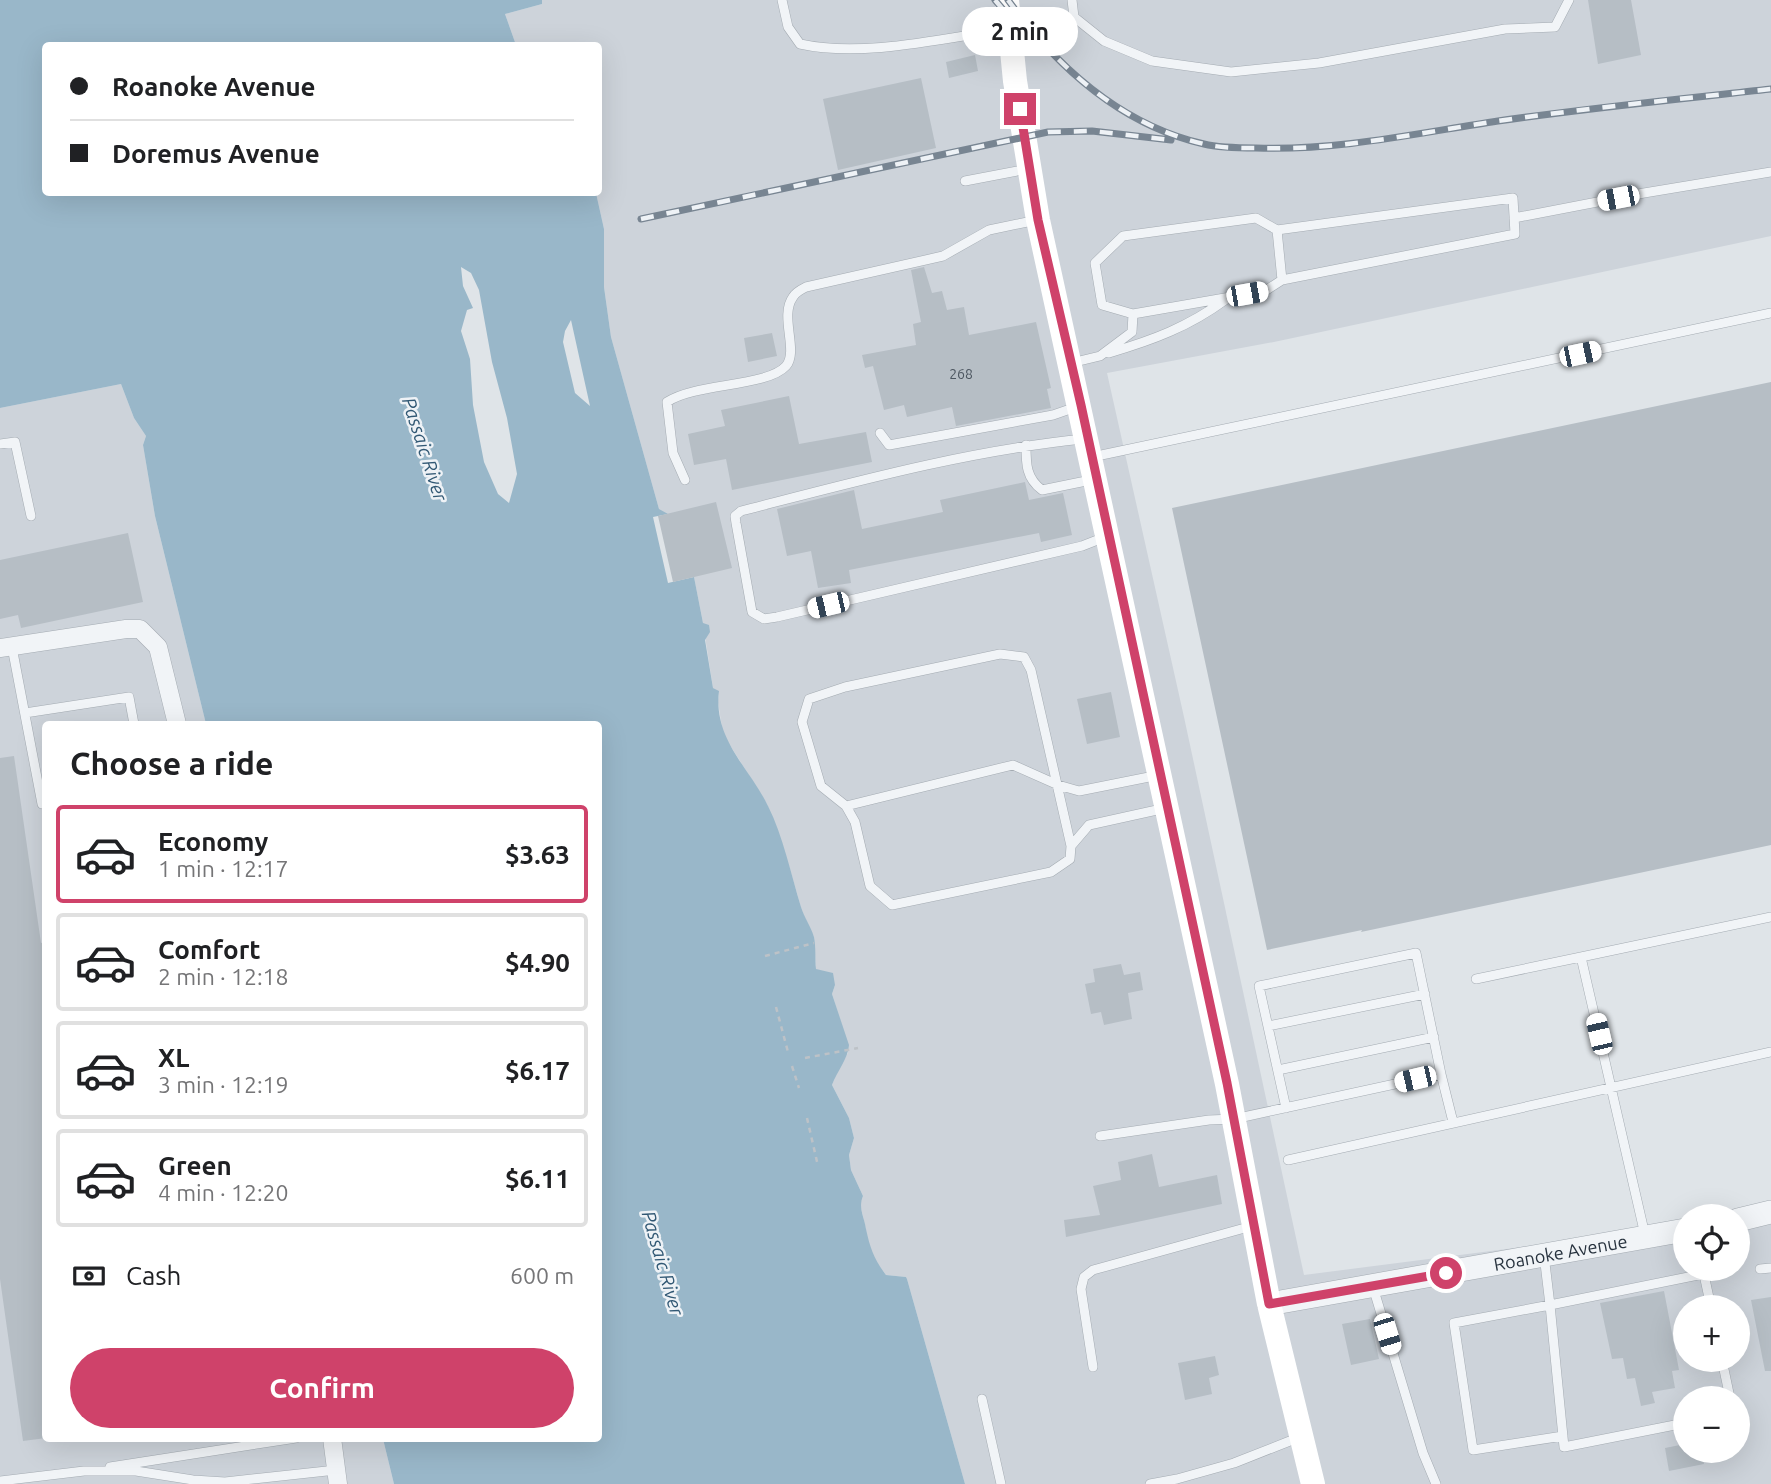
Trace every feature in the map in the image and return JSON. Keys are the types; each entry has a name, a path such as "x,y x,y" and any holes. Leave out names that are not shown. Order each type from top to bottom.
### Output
{"main road":[{"path":"1007,0 1038,220 1168,808 1234,1119 1269,1304 1313,1484"}],"street":[{"path":"6,647 140,629 158,647 176,721"},
{"path":"1750,1217 1771,1212"},
{"name":"Roanoke Avenue","path":"1269,1304 1673,1232"},
{"path":"333,1442 337,1477"}],"lane":[{"path":"782,0 788,27 800,44 825,50 873,48 1009,29"},
{"path":"1072,0 1074,17 1104,41 1152,61 1231,72 1319,63 1506,29 1555,27 1569,0"},
{"path":"965,181 1030,169"},
{"path":"1514,218 1644,192 1771,172"},
{"path":"1513,198 1515,234 1282,280 1265,291 1228,298 1133,314 1102,305 1095,263 1123,236 1256,218 1277,230 1513,198"},
{"path":"685,480 673,453 667,402 676,396 774,374 787,365 790,355 786,318 792,297 806,286 943,256 989,230 1038,220"},
{"path":"1277,230 1282,280"},
{"path":"1071,363 1147,342 1200,319 1228,298"},
{"path":"1026,445 1029,477 1042,490 1092,458 1771,313"},
{"path":"1100,356 1132,332 1133,314"},
{"path":"880,433 889,445 1053,415 1081,405"},
{"path":"0,444 15,442 31,516"},
{"path":"1092,458 1026,445 941,461 741,510 735,516 751,612 764,619 777,617 1082,546 1109,536"},
{"path":"6,647 25,713 42,804"},
{"path":"1000,654 1024,657 1031,670 1058,785 1071,846 1070,859 1051,872 892,905 870,886 855,822 846,806 821,786 802,722 809,699 845,687 1000,654"},
{"path":"25,713 129,697 133,721"},
{"path":"846,806 1013,765 1058,785 1079,791 1160,775"},
{"path":"1071,846 1089,825 1168,808"},
{"path":"1476,979 1771,917"},
{"path":"1286,1108 1259,986 1416,953 1453,1122"},
{"path":"1581,957 1645,1237"},
{"path":"1268,1026 1425,995"},
{"path":"1278,1070 1434,1037"},
{"path":"1288,1160 1771,1052"},
{"path":"1100,1136 1209,1120 1234,1119 1441,1074"},
{"path":"1093,1367 1081,1289 1084,1277 1093,1269 1253,1226"},
{"path":"1544,1255 1564,1447 1673,1425"},
{"path":"1760,1269 1771,1268"},
{"path":"1563,1436 1473,1450 1454,1323 1673,1278"},
{"path":"1373,1286 1423,1452 1436,1484"},
{"path":"982,1399 1001,1484"},
{"path":"1150,1484 1234,1463 1302,1436"},
{"path":"0,1481 270,1442"},
{"path":"84,1471 136,1471 225,1482 337,1477"}],"path":[{"path":"765,956 814,943"},
{"path":"776,1007 788,1052"},
{"path":"805,1058 858,1048"},
{"path":"792,1066 799,1087"},
{"path":"807,1118 818,1166"}],"shaded area":[{"path":"542,0 1771,0 1771,236 1274,342 1107,373 1304,1275 1673,1228 1673,1281 1750,1281 1750,1217 1771,1214 1771,1484 965,1484 907,1279 886,1275 867,1243 860,1204 863,1196 851,1170 849,1155 854,1138 849,1118 832,1085 848,1053 832,994 835,985 816,969 814,937 802,911 767,804 723,734 719,692 713,688 694,577 659,509 611,337 604,287 604,229 597,196 602,196 602,42 515,42 505,14 542,4"},
{"path":"121,384 134,418 146,436 143,445 155,516 205,721 42,721 42,1442 384,1442 394,1484 0,1484 0,408"}],"water":[{"name":"Passaic River","path":"0,0 542,0 542,4 505,14 515,42 42,42 42,196 597,196 604,229 604,287 611,337 659,509 668,514 694,577 703,623 709,625 710,632 705,640 713,688 719,691 721,724 734,752 768,806 778,830 801,907 814,937 816,969 833,973 835,985 832,994 849,1045 832,1085 849,1118 854,1138 849,1155 851,1170 863,1196 861,1208 871,1248 886,1275 907,1279 965,1484 394,1484 384,1442 602,1442 602,721 205,721 155,516 143,445 146,436 134,418 121,384 0,408"}],"pier":[{"path":"461,267 471,273 479,290 492,362 507,418 517,474 509,503 498,494 484,462 473,405 470,359 461,331 467,310 473,308 463,286"},
{"path":"571,320 590,406 575,393 563,342"},
{"path":"668,514 694,577 668,583 653,517"}],"building":[{"path":"1588,0 1631,0 1641,55 1598,64"},
{"path":"975,55 978,71 949,78 946,62"},
{"path":"921,78 936,148 838,170 823,99"},
{"path":"924,267 932,293 942,291 947,310 964,307 969,335 1036,322 1051,388 1047,389 1051,408 956,426 952,407 907,417 904,405 884,410 873,366 865,368 862,355 916,345 913,324 921,322 911,270"},
{"path":"772,333 777,356 748,362 744,338"},
{"path":"1771,382 1771,845 1267,950 1172,508"},
{"path":"789,396 799,444 866,432 872,462 732,490 726,459 694,465 688,434 725,426 721,410"},
{"path":"1025,482 1029,500 1063,493 1072,535 1041,542 1039,533 849,570 851,583 818,588 811,551 787,556 777,509 854,490 862,529 943,512 940,500"},
{"path":"716,502 732,568 673,582 658,516"},
{"path":"128,533 143,602 21,628 18,615 0,619 0,560"},
{"path":"1111,692 1120,737 1087,744 1077,699"},
{"path":"14,756 42,943 42,1439 23,1441 0,1279 0,758"},
{"path":"1121,964 1124,975 1140,972 1143,990 1128,993 1132,1019 1104,1025 1101,1012 1091,1014 1085,984 1095,982 1093,969"},
{"path":"1152,1154 1159,1187 1217,1175 1222,1204 1066,1237 1064,1220 1100,1215 1093,1186 1121,1180 1118,1162"},
{"path":"1664,1291 1673,1338 1672,1371 1675,1386 1652,1392 1655,1403 1641,1406 1635,1378 1627,1379 1623,1358 1612,1359 1600,1303"},
{"path":"1771,1297 1771,1371 1765,1371 1751,1300"},
{"path":"1370,1319 1379,1359 1351,1365 1342,1324"},
{"path":"1215,1356 1219,1375 1209,1378 1212,1394 1185,1400 1178,1363"},
{"path":"1673,1446 1673,1463 1704,1464 1669,1471 1665,1448"}],"railway":[{"path":"995,0 1011,19"},
{"path":"1008,0 1027,25 1070,70 1118,108 1174,135 1216,146 1286,148 1347,144 1532,116 1771,89"},
{"path":"641,219 1048,132 1092,131 1171,140"}],"route":[{"path":"1020,109 1038,220 1081,405 1227,1083 1269,1304 1446,1273"}]}
